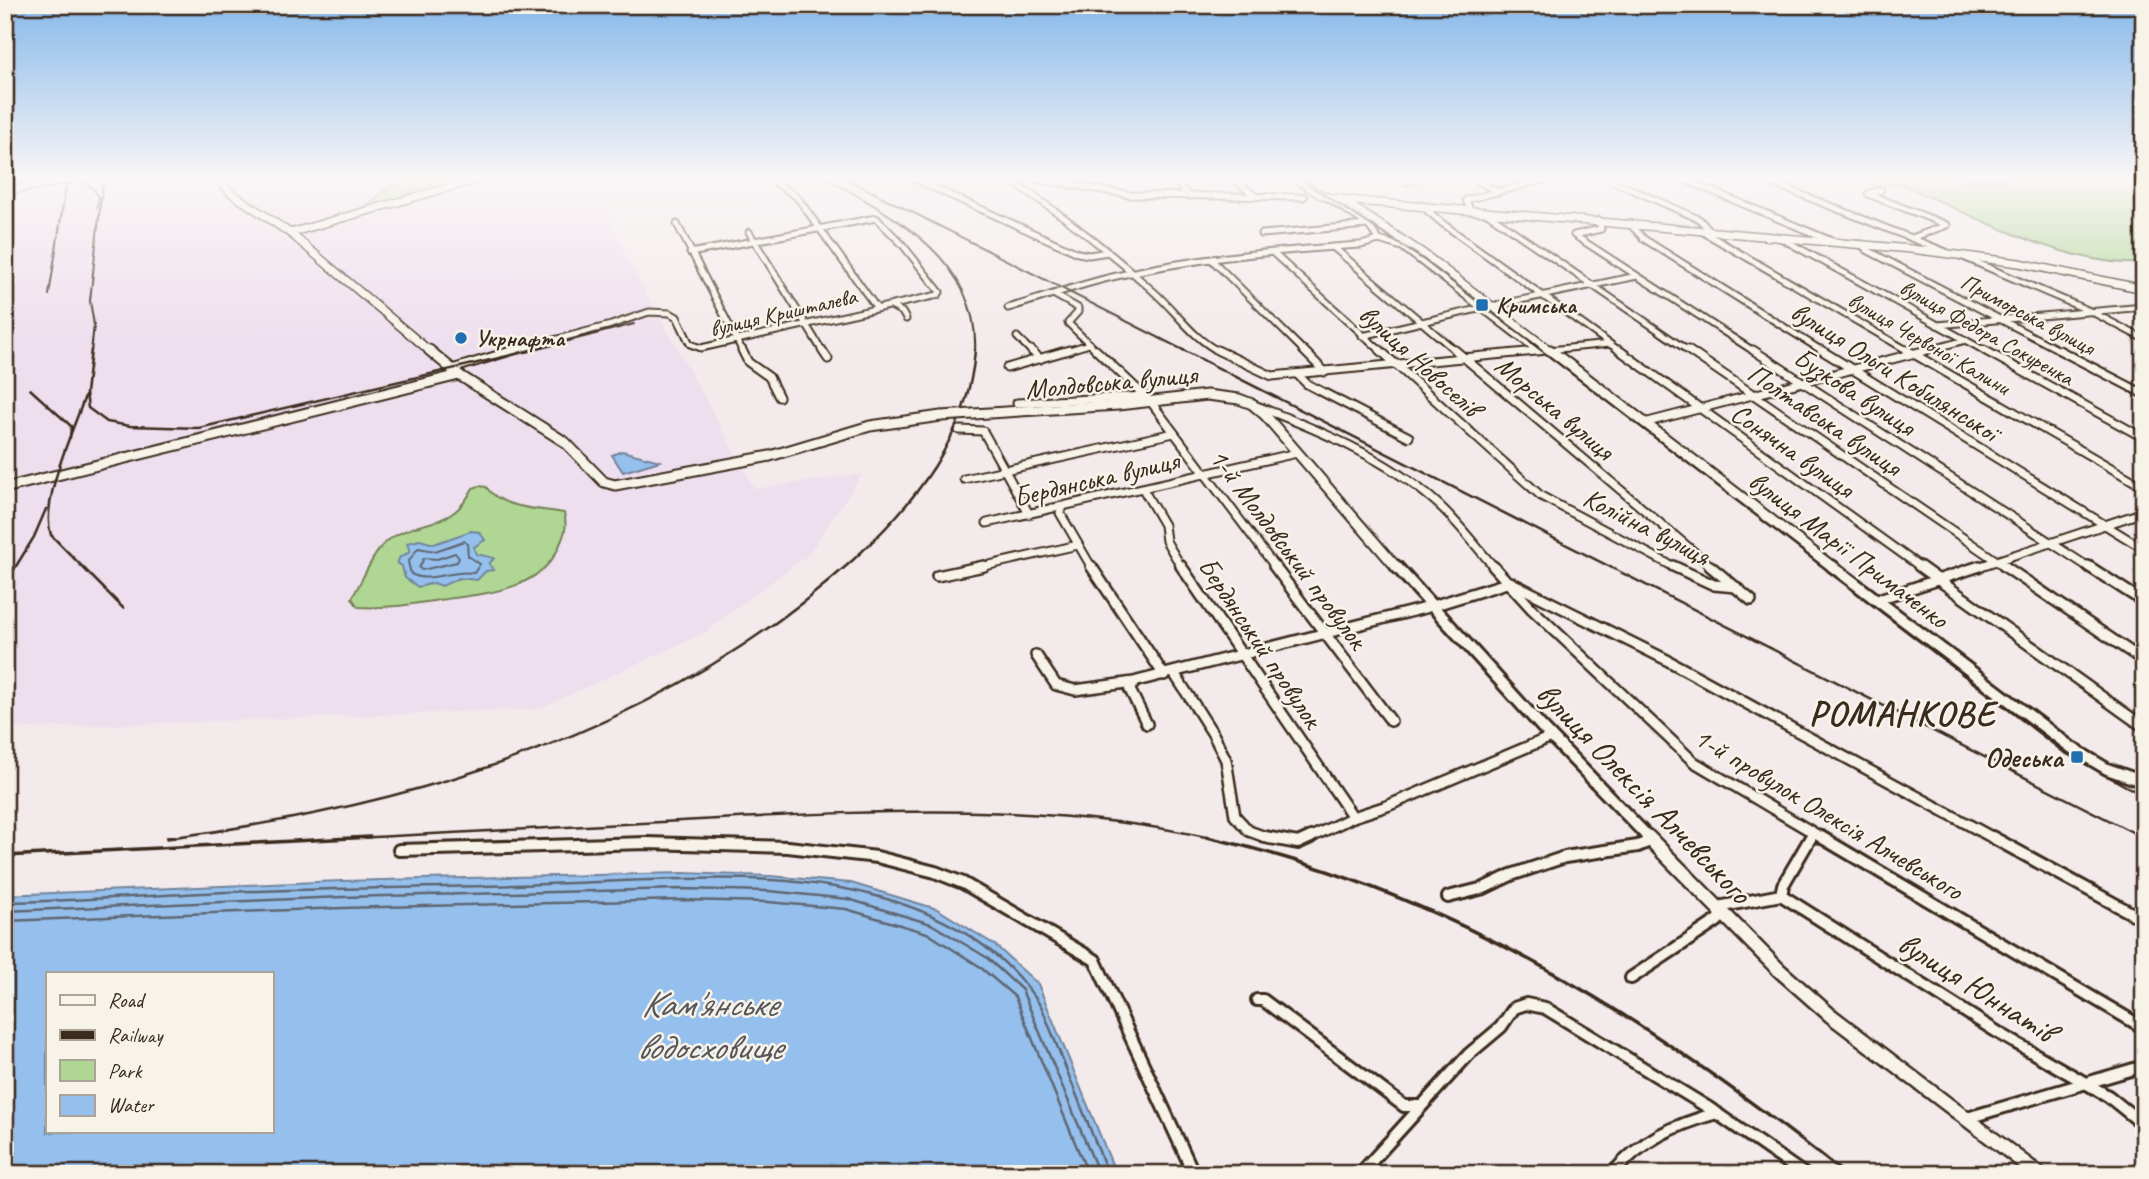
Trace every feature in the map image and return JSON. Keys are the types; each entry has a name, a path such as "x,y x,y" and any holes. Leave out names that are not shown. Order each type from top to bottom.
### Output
{"main road":[{"path":"291,234 455,372"},
{"path":"1755,234 1959,254 2144,289"},
{"path":"5,488 455,372"},
{"path":"5,479 43,479"}],"street":[{"path":"681,234 748,362 769,376 779,397"},
{"path":"751,234 828,359"},
{"path":"690,253 786,234"},
{"path":"822,234 876,307"},
{"name":"вулиця Кришталева","path":"455,372 649,312 670,313 677,317 694,347 708,348 876,307 938,295 939,288 893,234"},
{"path":"1036,234 1078,253 1089,255 1108,252"},
{"path":"1086,234 1156,293 1204,344 1272,376 1610,344"},
{"path":"1375,234 1380,240 1402,247 1536,350"},
{"name":"вулиця Марії Примаченко","path":"1395,234 2051,733 2082,754 2127,778 2144,782"},
{"name":"Сонячна вулиця","path":"1457,234 2144,727"},
{"name":"Полтавська вулиця","path":"1517,234 2144,661"},
{"name":"Бузкова вулиця","path":"1578,234 1574,235 2144,602"},
{"name":"вулиця Ольги Кобилянської","path":"1639,234 2144,549"},
{"name":"вулиця Червоної Калини","path":"1706,234 2144,487"},
{"path":"1815,234 1832,241"},
{"path":"1902,234 1949,253"},
{"path":"1912,238 1923,234"},
{"name":"вулиця Федора Сокуренка","path":"1777,236 2144,438"},
{"path":"1008,308 1055,295 1072,287 1133,273 1212,260 1373,243 1380,240"},
{"name":"Приморська вулиця","path":"1861,244 1867,250 2144,394"},
{"name":"Морська вулиця","path":"1333,247 1751,600"},
{"name":"вулиця Новоселів","path":"1273,253 1393,365 1541,496"},
{"path":"1959,254 1987,270 2092,312 2144,339"},
{"path":"1212,260 1325,372"},
{"path":"1492,306 1637,276"},
{"name":"1-й Молдовський провулок","path":"1055,295 1078,308 1077,314 1067,321 1148,399 1391,720"},
{"path":"889,306 896,307 906,319"},
{"path":"1937,325 2144,307"},
{"path":"1362,336 1482,308"},
{"path":"1017,337 1040,359"},
{"path":"1644,423 1966,340"},
{"path":"1007,368 1089,344"},
{"name":"Молдовська вулиця","path":"455,372 565,442 604,482 615,485 770,456 870,426 907,419 1207,395 1239,399 1252,404"},
{"path":"1298,375 1307,384 1409,437"},
{"path":"1017,403 1148,399"},
{"name":"вулиця Олексія Алчевського","path":"1252,404 1429,607 1650,841 1798,988 1849,1032 2039,1174"},
{"name":"1-й провулок Олексія Алчевського","path":"1252,404 1317,430 1421,491 1437,504 1532,609 1605,681 1694,762 2144,1028"},
{"path":"959,430 980,429 1007,470 1030,514"},
{"path":"964,480 1174,433"},
{"name":"Бердянська вулиця","path":"987,523 1059,509 1297,453"},
{"name":"Бердянський провулок","path":"1143,489 1164,525 1164,537 1168,545 1243,654 1268,696 1353,817"},
{"name":"Колійна вулиця","path":"1541,496 1694,577 1714,584 1736,587"},
{"path":"1059,509 1078,545 1169,674 1198,709 1225,760 1233,789 1234,813 1248,829 1277,840 1298,843 1353,817 1387,806 1551,737"},
{"path":"1876,600 2144,512"},
{"path":"937,576 1078,545"},
{"path":"1036,655 1056,685 1075,690 1137,681 1429,607 1509,582 1665,659 2144,920"},
{"path":"1137,681 1129,688 1147,724"},
{"path":"1630,978 1717,921 1723,915 1718,907 1781,895 1783,885 1813,833"},
{"path":"1448,897 1484,888 1511,874 1564,857 1638,846 1650,841"},
{"path":"399,850 638,843 794,846 871,853 962,883 999,902 1038,929 1083,948 1095,960 1194,1174"},
{"name":"вулиця Юннатів","path":"1781,895 2002,1035 2108,1097 2144,1125"},
{"path":"1257,1000 1263,1000 1293,1025 1404,1105 1412,1108 1422,1105"},
{"path":"1360,1174 1469,1054 1501,1027 1514,1008 1526,1004 1545,1008 1717,1113 1758,1139 1804,1174"},
{"path":"1967,1118 2144,1066"},
{"path":"1612,1174 1669,1126 1717,1113"}],"shaded area":[{"path":"5,234 617,234 627,258 755,489 862,474 808,555 702,634 539,709 5,729"}],"green space":[{"path":"2014,234 2144,234 2144,263 2083,257"},
{"path":"486,487 493,495 512,504 564,513 564,535 549,563 523,582 490,593 399,606 358,607 352,598 373,559 387,541 412,528 445,518 455,512 473,488"}],"water":[{"path":"622,451 660,461 623,472 612,455"},
{"path":"471,531 479,532 485,540 474,547 476,554 494,558 489,564 494,570 486,571 477,580 459,578 442,586 434,583 418,587 405,578 402,566 397,563 400,557 410,552 407,543 420,540 434,544"},
{"name":"Кам'янське водосховище","path":"682,873 770,876 851,883 937,909 995,945 1038,984 1116,1174 5,1174 5,895 341,881"}],"tram line":[{"path":"1384,234 1425,261 2063,752 2144,796"}],"railway":[{"path":"49,295 58,234"},
{"path":"91,352 94,325 90,301 97,234"},
{"path":"915,234 948,267 964,292 973,320 975,351"},
{"path":"955,234 1187,352"},
{"path":"526,352 634,324"},
{"path":"91,350 86,393 88,408 107,422 130,426 199,428 533,350"},
{"path":"1183,350 2144,838"},
{"path":"175,837 167,838 260,824 352,805 443,781 533,751 619,714 702,671 780,619 853,560 897,516 935,466 950,439 971,381 975,351"},
{"path":"30,389 71,426 70,435"},
{"path":"70,435 85,396"},
{"path":"70,435 50,504 51,535 123,608"},
{"path":"5,584 34,537 46,509"},
{"path":"336,839 905,812 1030,814 1092,819 1213,839"},
{"path":"5,856 370,837"},
{"path":"1207,837 1213,839"},
{"path":"1213,839 1297,861 1383,891 1466,927 1545,968 1622,1014 1697,1064 1845,1174"}],"place":[{"name":"Кримська","path":"1482,305"},
{"name":"Укрнафта","path":"461,338"},
{"name":"Одеська","path":"2077,757"}],"district":[{"name":"РОМАНКОВЕ","path":"1903,713"}]}
